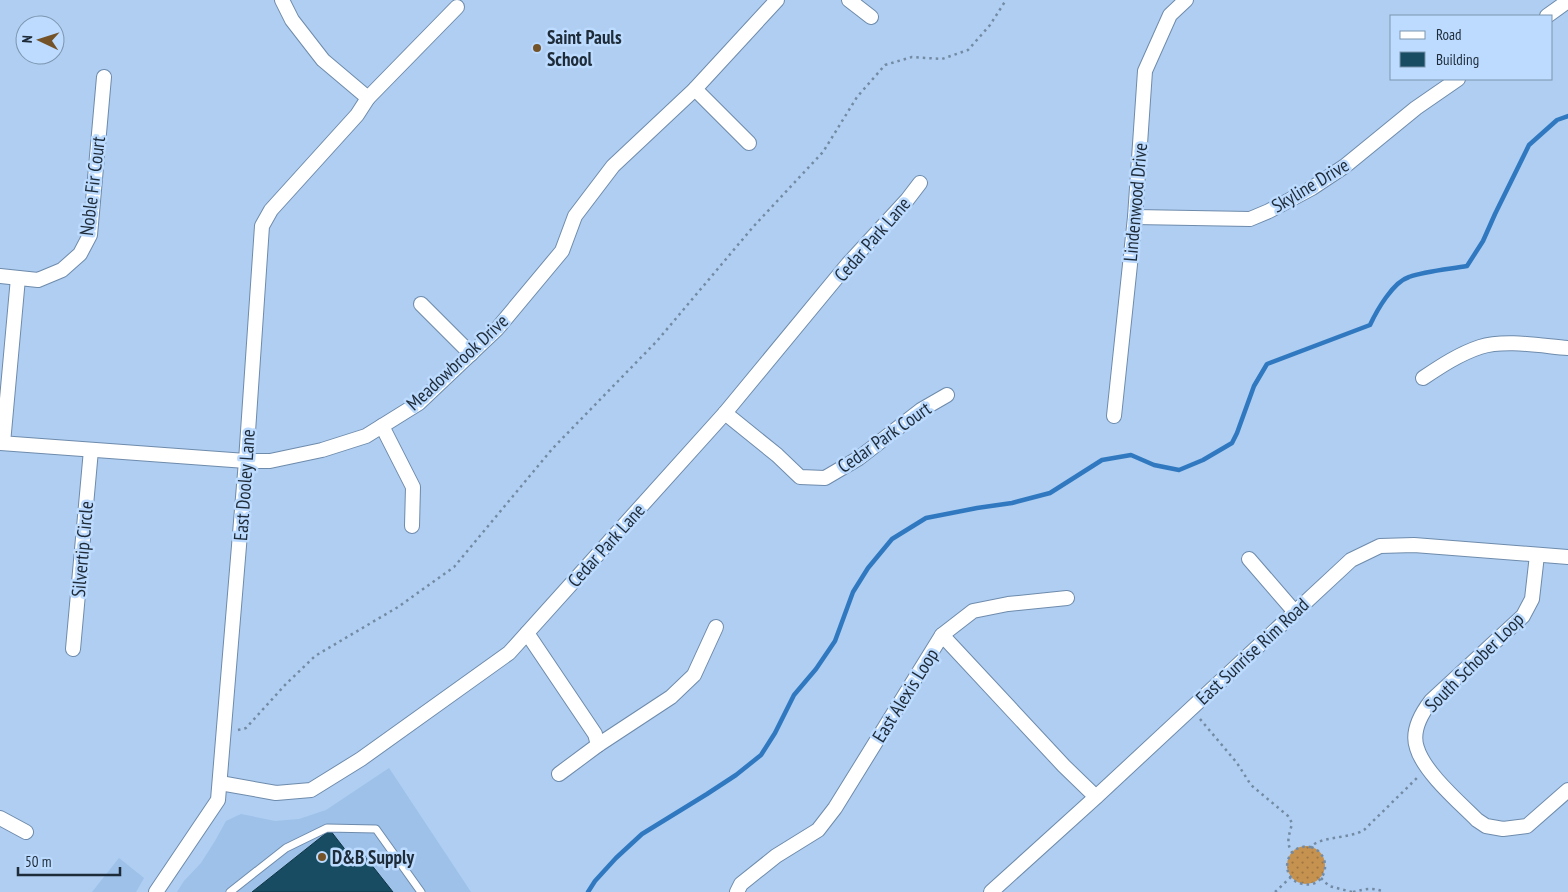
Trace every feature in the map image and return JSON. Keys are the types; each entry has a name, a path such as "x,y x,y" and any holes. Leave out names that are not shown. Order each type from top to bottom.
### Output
{"street":[{"path":"282,0 292,20 323,60 368,98"},
{"name":"Meadowbrook Drive","path":"1,443 246,461 270,461 322,450 366,436 419,403 497,329 562,251 574,216 613,166 695,89 777,0"},
{"path":"849,0 871,17"},
{"name":"Lindenwood Drive","path":"1114,416 1135,216 1145,71 1170,15 1186,0"},
{"path":"1547,15 1568,1"},
{"name":"East Dooley Lane","path":"156,892 218,800 246,461 262,226 271,210 357,115 368,98 457,7"},
{"name":"Noble Fir Court","path":"0,276 38,280 62,270 80,254 90,234 104,77"},
{"name":"Skyline Drive","path":"1135,216 1250,219 1312,188 1345,166 1416,108 1457,80"},
{"path":"695,89 749,143"},
{"name":"Cedar Park Lane","path":"220,783 276,793 311,790 361,759 509,653 725,413 848,264 907,200 920,183"},
{"path":"1,443 18,278"},
{"path":"421,304 470,354"},
{"path":"1423,378 1459,356 1481,346 1504,344 1568,348"},
{"name":"Cedar Park Court","path":"725,413 777,455 800,477 825,478 859,458 921,410 947,395"},
{"path":"382,426 413,487 412,526"},
{"name":"Silvertip Circle","path":"73,649 91,450"},
{"name":"East Sunrise Rim Road","path":"990,892 1096,797 1351,560 1380,546 1414,545 1568,558"},
{"name":"South Schober Loop","path":"1537,555 1532,599 1523,616 1431,701 1422,714 1416,730 1416,747 1427,768 1477,820 1486,826 1502,829 1527,826 1568,790"},
{"path":"1249,559 1294,611"},
{"path":"942,635 974,611 1008,604 1067,598"},
{"path":"559,774 598,745 671,697 694,675 716,627"},
{"path":"527,633 595,734 598,745"},
{"name":"East Alexis Loop","path":"737,892 741,884 776,856 818,830 835,808 942,635 1064,766 1096,797"},
{"path":"0,818 26,832"}],"lane":[{"path":"230,892 286,848 327,828 376,829 421,892"}],"path":[{"path":"224,733 246,728 315,656 398,607 454,567 553,448 657,341 753,227 823,152 857,97 885,65 912,57 942,59 968,50 990,25 1006,0"},
{"path":"1191,708 1238,764 1252,785 1288,816 1292,823 1288,837 1288,846 1292,852"},
{"path":"1311,847 1314,843 1321,840 1356,834 1364,830 1427,768"},
{"path":"1304,846 1311,847 1321,853 1324,859 1325,872 1320,878 1304,885 1291,877 1287,869 1287,862 1292,852 1304,846"},
{"path":"1275,892 1291,877"},
{"path":"1320,878 1329,886 1353,892 1368,888 1375,888 1384,892"}],"shaded area":[{"path":"389,768 471,892 177,892 184,881 201,863 226,821 241,814 275,821 299,819 326,810"},
{"path":"1306,846 1320,851 1325,865 1320,879 1306,884 1292,879 1287,865 1292,851"},
{"path":"119,858 144,878 136,892 92,892"}],"building":[{"path":"330,830 354,861 363,854 393,892 252,892"}],"waterway":[{"path":"588,892 595,881 616,858 642,834 736,775 761,755 775,733 794,695 816,669 835,641 853,592 868,568 892,539 926,518 1012,503 1050,493 1102,460 1131,455 1154,465 1179,470 1203,460 1232,443 1254,386 1267,364 1370,325 1391,290 1409,277 1422,273 1467,266 1483,241 1529,145 1557,120 1568,116"}],"place":[{"name":"Saint Pauls School","path":"537,48"},
{"name":"D&B Supply","path":"322,857"}]}
